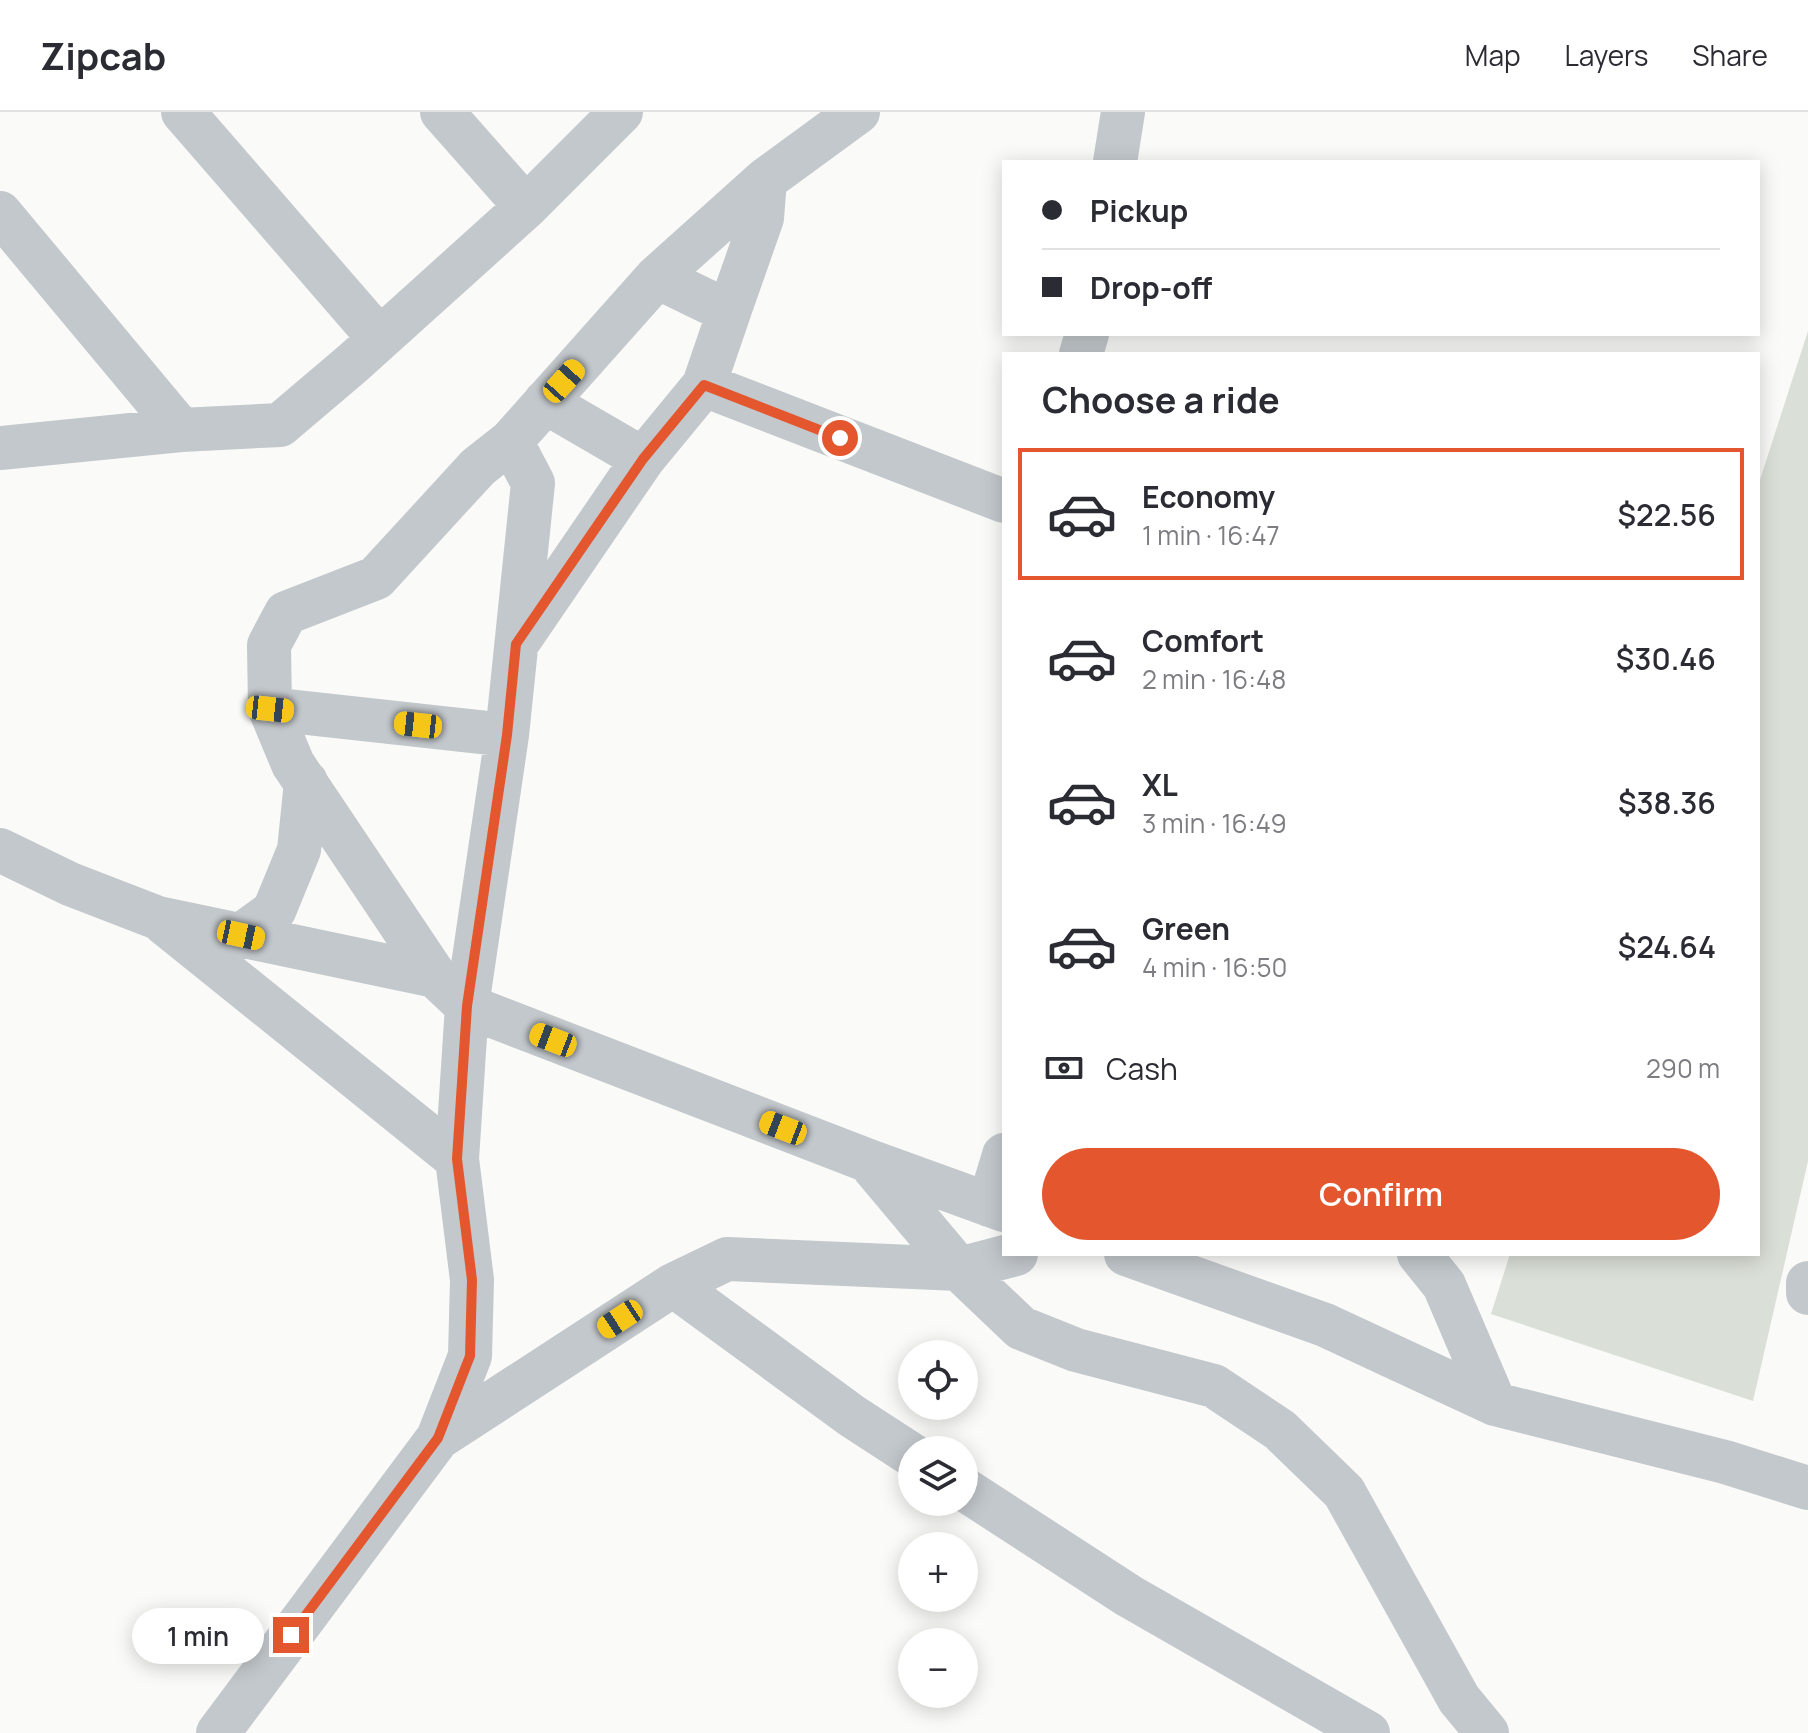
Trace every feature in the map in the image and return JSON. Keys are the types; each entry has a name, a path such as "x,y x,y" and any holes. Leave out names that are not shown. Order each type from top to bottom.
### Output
{"street":[{"path":"183,112 379,338"},
{"path":"442,112 526,207"},
{"path":"0,448 181,430 280,425 526,207 621,112"},
{"path":"858,112 765,180 657,277 511,441 478,467 376,578 286,613 269,645 270,709 293,764 435,976 467,1006 997,1208 1002,1170"},
{"path":"1115,160 1123,112"},
{"path":"516,644 643,459 704,385 762,218 765,180"},
{"path":"0,213 181,430"},
{"path":"657,277 729,312"},
{"path":"704,385 1002,500"},
{"path":"545,402 643,459"},
{"path":"218,1733 438,1438 470,1356 472,1280 457,1159 467,1006 507,735 533,483 511,441"},
{"path":"270,709 507,735"},
{"path":"241,935 274,911 299,850 306,782"},
{"path":"0,850 70,884 158,918 435,976"},
{"path":"158,918 457,1159"},
{"path":"869,1161 959,1269 1021,1328 1076,1350 1214,1386 1280,1430 1344,1492 1459,1699 1487,1733"},
{"path":"438,1438 673,1285 727,1259 959,1269 1008,1256"},
{"path":"1132,1256 1325,1325 1495,1404 1725,1462 1808,1488"},
{"path":"1421,1256 1444,1285 1495,1404"},
{"path":"1808,1283 1808,1293"},
{"path":"673,1285 852,1416 898,1446"},
{"path":"978,1498 1129,1596 1368,1733"}],"shaded area":[{"path":"1808,331 1808,1161 1753,1401 1491,1314 1509,1256 1760,1256 1760,480"}],"route":[{"path":"291,1635 438,1438 470,1356 472,1280 457,1159 467,1006 507,735 516,644 643,459 704,385 840,438"}]}
